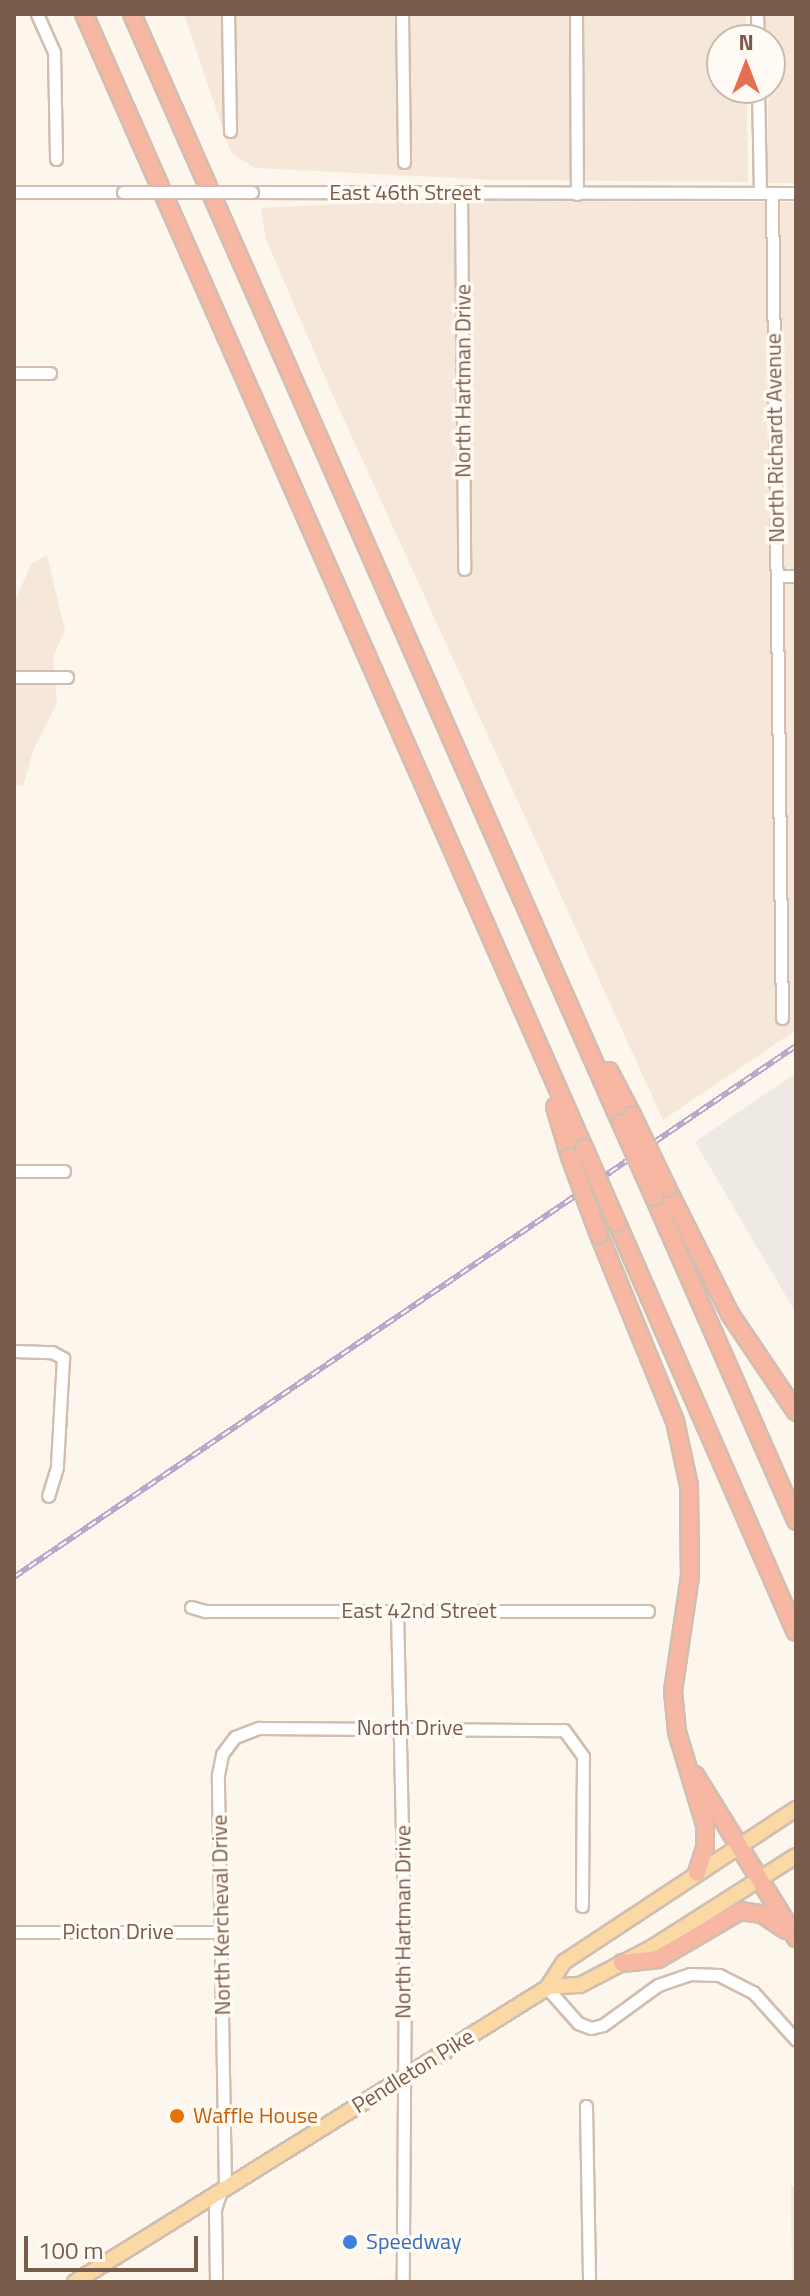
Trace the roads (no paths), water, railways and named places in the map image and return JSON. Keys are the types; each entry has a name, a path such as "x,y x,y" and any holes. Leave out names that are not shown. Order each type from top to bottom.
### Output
{"highway":[{"path":"84,14 544,1066 577,1153 599,1235 675,1421 689,1486 690,1576 673,1691 687,1764 705,1825 705,1848 697,1873"},
{"path":"132,14 550,960 661,1193 796,1521"},
{"path":"577,1153 617,1223 796,1632"},
{"path":"661,1193 730,1314 796,1412"},
{"path":"687,1764 740,1844 796,1939"},
{"path":"622,1963 658,1959 740,1911 768,1917 796,1939"}],"main road":[{"name":"Pendleton Pike","path":"548,1988 564,1962 796,1809"},
{"name":"Pendleton Pike","path":"75,2282 548,1988 580,1985 622,1963 796,1856"}],"street":[{"path":"37,14 54,52 56,159"},
{"path":"228,14 230,131"},
{"path":"402,14 404,162"},
{"path":"576,14 577,194"},
{"name":"North Richardt Avenue","path":"759,104 766,193 777,576 782,1018"},
{"name":"East 46th Street","path":"14,192 796,193"},
{"name":"North Hartman Drive","path":"461,194 464,569"},
{"path":"14,373 50,373"},
{"path":"777,576 796,576"},
{"path":"14,677 67,677"},
{"path":"14,1171 64,1171"},
{"path":"14,1351 52,1352 63,1358 57,1467 48,1496"},
{"name":"East 42nd Street","path":"191,1607 205,1611 648,1611"},
{"name":"North Hartman Drive","path":"397,1611 401,1728 403,2282"},
{"name":"North Drive","path":"244,1732 557,1728 574,1737 584,1760 582,1906"},
{"name":"North Kercheval Drive","path":"223,2189 226,2107 218,1769 228,1745 244,1732"},
{"name":"Picton Drive","path":"14,1932 222,1932"},
{"path":"548,1988 582,2026 591,2028 603,2025 658,1985 690,1974 719,1975 753,1992 796,2040"},
{"path":"586,2106 589,2282"},
{"path":"216,2282 215,2209 223,2189"}],"railway":[{"path":"14,1577 796,1046"}],"place":[{"name":"Waffle House","path":"177,2116"},
{"name":"Speedway","path":"350,2242"}]}
